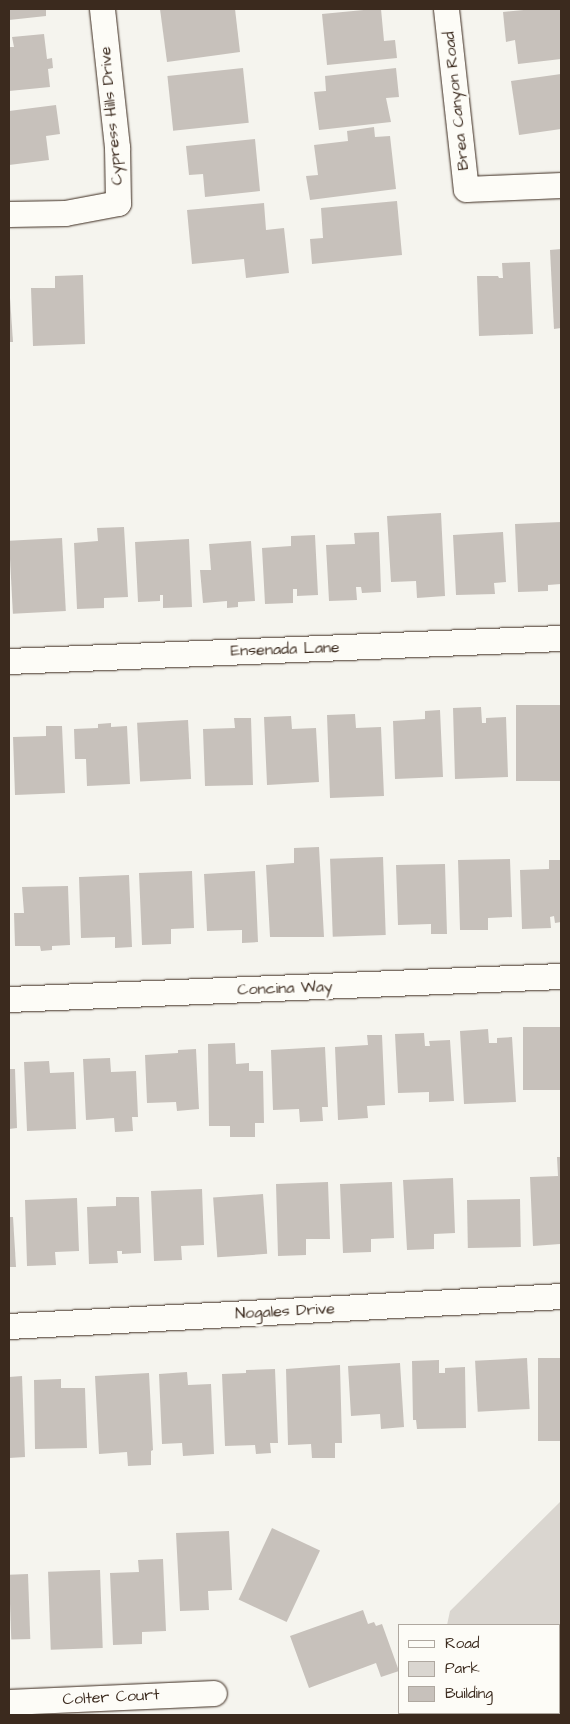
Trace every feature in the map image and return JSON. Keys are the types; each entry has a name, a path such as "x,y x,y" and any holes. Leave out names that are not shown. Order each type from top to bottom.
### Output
{"street":[{"name":"Cypress Hills Drive","path":"9,214 65,213 118,203 117,147 102,9"},
{"name":"Brea Canyon Road","path":"446,9 466,189 561,185"},
{"name":"Ensenada Lane","path":"9,661 561,638"},
{"name":"Concina Way","path":"9,999 561,976"},
{"name":"Nogales Drive","path":"9,1326 561,1296"},
{"name":"Colter Court","path":"9,1702 214,1693"}],"green space":[{"path":"561,1501 561,1715 426,1715 560,1714 560,1624 447,1624 450,1611"}],"building":[{"path":"9,9 46,9 46,16 9,20"},
{"path":"160,9 235,9 240,52 167,62"},
{"path":"381,9 384,41 395,40 397,58 327,65 322,14"},
{"path":"561,9 561,59 518,64 515,40 506,42 503,12"},
{"path":"44,34 47,59 52,58 53,68 48,69 50,87 9,91 9,47 14,47 12,37"},
{"path":"243,68 249,123 173,131 167,76"},
{"path":"396,68 399,97 386,98 391,122 319,130 314,92 326,91 325,76"},
{"path":"561,74 561,129 519,135 511,81"},
{"path":"56,105 60,134 46,136 49,160 9,165 9,111"},
{"path":"374,127 375,137 390,136 396,189 310,200 306,176 318,175 314,145 348,141 347,131"},
{"path":"255,139 260,191 205,197 203,174 189,175 186,146"},
{"path":"397,201 402,255 312,264 310,239 323,238 321,208"},
{"path":"264,203 266,230 284,228 289,273 246,278 244,259 192,264 187,210"},
{"path":"561,249 561,328 554,329 550,250"},
{"path":"530,262 533,334 479,336 477,276 498,276 503,278 502,263"},
{"path":"83,275 85,344 33,346 31,288 55,288 55,276"},
{"path":"9,283 13,342 9,342"},
{"path":"441,513 445,596 417,598 416,581 391,582 387,516"},
{"path":"561,522 561,584 548,585 548,591 518,592 515,524"},
{"path":"124,527 128,597 104,598 104,608 77,609 74,543 98,541 97,528"},
{"path":"379,532 381,592 362,593 361,587 356,587 357,600 329,601 326,545 355,544 354,533"},
{"path":"503,532 506,582 494,583 495,594 456,595 453,535"},
{"path":"315,535 318,595 297,596 297,589 293,589 293,603 265,604 262,548 291,546 291,536"},
{"path":"62,538 66,611 13,614 9,541"},
{"path":"189,539 192,607 163,608 163,595 160,595 160,601 138,602 135,542"},
{"path":"251,541 255,601 238,602 238,607 227,608 227,601 203,603 200,570 211,570 209,544"},
{"path":"516,705 561,705 561,781 516,781"},
{"path":"481,707 482,723 486,723 486,718 506,717 508,777 455,779 453,708"},
{"path":"440,710 443,777 395,779 393,721 425,719 425,711"},
{"path":"355,714 356,728 381,727 384,796 330,798 327,715"},
{"path":"291,716 292,729 316,728 319,782 267,785 264,717"},
{"path":"234,718 251,718 253,785 205,786 203,729 235,728"},
{"path":"188,720 191,779 140,782 137,723"},
{"path":"111,723 111,727 127,726 130,784 87,786 86,759 75,759 74,729 98,728 98,724"},
{"path":"46,726 62,726 65,793 15,795 13,737 46,736"},
{"path":"319,847 324,937 270,937 266,865 294,863 294,848"},
{"path":"383,857 386,935 333,937 330,859"},
{"path":"510,859 512,917 488,918 488,930 460,930 458,860"},
{"path":"549,860 561,860 561,922 555,923 554,916 550,917 551,928 522,929 520,870 549,869"},
{"path":"445,864 447,934 431,934 431,924 398,925 396,865"},
{"path":"192,871 194,928 171,929 171,944 142,945 139,873"},
{"path":"255,871 258,942 242,943 242,930 207,931 204,874"},
{"path":"129,875 132,947 115,948 115,937 81,938 79,877"},
{"path":"68,886 70,945 52,946 52,950 41,951 40,946 15,946 14,913 24,913 22,887"},
{"path":"523,1027 561,1027 561,1090 523,1090"},
{"path":"488,1029 489,1043 497,1043 497,1038 512,1037 516,1102 464,1104 460,1031"},
{"path":"424,1033 425,1046 430,1046 429,1041 450,1040 454,1101 429,1102 429,1092 398,1093 395,1034"},
{"path":"367,1035 382,1035 385,1105 367,1106 368,1118 338,1120 335,1047 368,1045"},
{"path":"235,1043 236,1064 249,1063 249,1071 263,1071 264,1123 255,1123 255,1137 230,1137 230,1126 209,1126 208,1044"},
{"path":"325,1047 328,1107 322,1107 323,1121 300,1122 299,1109 273,1110 271,1050"},
{"path":"196,1049 199,1109 177,1111 176,1102 147,1103 145,1055 178,1053 178,1050"},
{"path":"110,1058 111,1072 136,1071 138,1117 132,1117 133,1131 115,1132 114,1118 86,1120 83,1059"},
{"path":"49,1061 50,1073 74,1072 76,1129 27,1131 24,1062"},
{"path":"9,1069 15,1069 17,1128 9,1129"},
{"path":"557,1157 561,1157 560,1244 533,1246 530,1177 558,1176"},
{"path":"453,1178 455,1233 434,1234 434,1249 407,1250 403,1180"},
{"path":"328,1182 330,1239 306,1239 306,1255 278,1256 276,1184"},
{"path":"392,1182 394,1238 371,1239 371,1252 343,1253 340,1184"},
{"path":"202,1189 204,1245 181,1246 182,1260 154,1261 151,1191"},
{"path":"263,1194 267,1254 217,1257 213,1197"},
{"path":"116,1197 139,1197 141,1253 122,1254 122,1251 117,1251 118,1263 89,1264 87,1207 116,1206"},
{"path":"77,1198 79,1251 55,1252 56,1265 27,1266 25,1200"},
{"path":"520,1199 521,1247 468,1248 467,1200"},
{"path":"9,1217 13,1217 16,1267 9,1267"},
{"path":"527,1358 530,1409 478,1412 475,1361"},
{"path":"538,1358 561,1358 561,1441 538,1441"},
{"path":"439,1360 439,1373 445,1373 445,1368 465,1367 466,1428 417,1429 416,1420 413,1420 412,1361"},
{"path":"400,1363 404,1427 381,1429 380,1414 351,1416 348,1366"},
{"path":"340,1365 342,1443 335,1443 335,1458 312,1458 311,1444 288,1445 286,1369"},
{"path":"275,1369 278,1443 270,1443 271,1453 256,1454 255,1445 225,1446 222,1374 246,1373 246,1370"},
{"path":"187,1372 188,1385 211,1384 214,1454 183,1456 182,1443 162,1444 159,1374"},
{"path":"149,1373 153,1450 151,1451 151,1465 128,1466 127,1452 99,1454 95,1376"},
{"path":"22,1376 25,1457 9,1458 9,1377"},
{"path":"61,1379 61,1388 85,1388 87,1448 35,1449 34,1380"},
{"path":"272,1528 320,1550 287,1622 239,1600"},
{"path":"229,1531 232,1590 208,1591 209,1610 180,1611 176,1533"},
{"path":"163,1559 166,1631 142,1632 142,1644 113,1645 110,1573 139,1572 138,1560"},
{"path":"100,1570 103,1648 51,1650 48,1572"},
{"path":"28,1574 30,1639 11,1640 9,1575"},
{"path":"363,1610 368,1624 374,1622 376,1626 382,1624 398,1671 381,1677 376,1663 309,1688 290,1636"}]}
